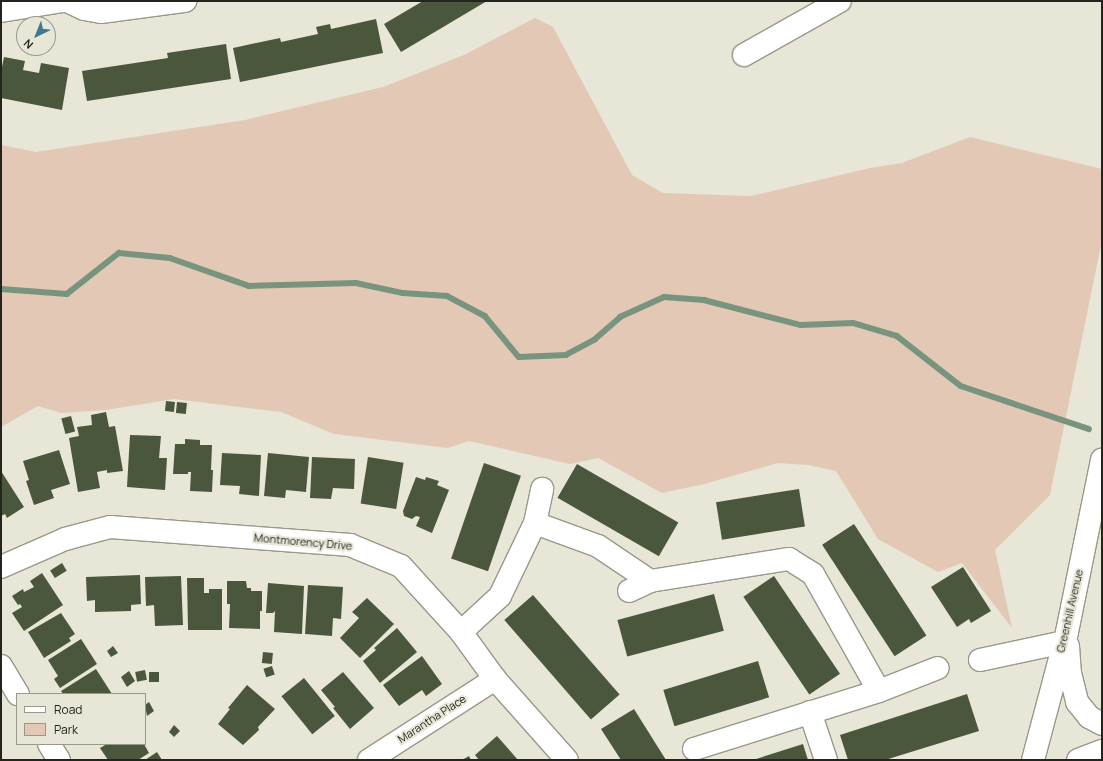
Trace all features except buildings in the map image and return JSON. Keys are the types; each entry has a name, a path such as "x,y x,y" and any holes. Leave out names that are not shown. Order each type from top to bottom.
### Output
{"street":[{"path":"1,11 63,1"},
{"path":"67,1 84,9 102,12 185,1"},
{"path":"744,54 840,1"},
{"name":"Greenhill Avenue","path":"1033,760 1065,637 1102,460"},
{"path":"461,632 500,596 535,523 542,489"},
{"path":"535,523 598,546 650,581"},
{"name":"Montmorency Drive","path":"1,567 65,539 110,527 350,544 401,566 461,632 495,679 567,760"},
{"path":"629,591 650,581 789,559 813,574 879,691"},
{"path":"980,660 1065,637 1070,673 1077,702 1089,717 1102,724"},
{"path":"1,666 17,693"},
{"path":"694,749 879,691 938,668"},
{"name":"Marantha Place","path":"369,760 495,679"},
{"path":"810,712 826,760"},
{"path":"51,745 59,760"},
{"path":"1078,760 1102,751"}],"green space":[{"path":"535,18 553,27 632,175 663,193 751,196 870,168 902,163 970,137 1102,169 1102,240 1050,495 995,550 1012,628 962,563 938,572 878,539 836,471 808,465 778,463 704,484 662,493 598,458 570,464 469,441 448,448 334,434 281,412 174,399 106,410 61,413 38,406 1,427 1,145 36,152 245,120 383,87 464,55"}],"waterway":[{"path":"1,289 67,294 119,253 170,258 249,286 356,283 403,293 447,296 485,316 519,357 566,355 594,340 620,317 664,297 704,300 801,325 853,323 897,336 961,386 1089,429"}]}
